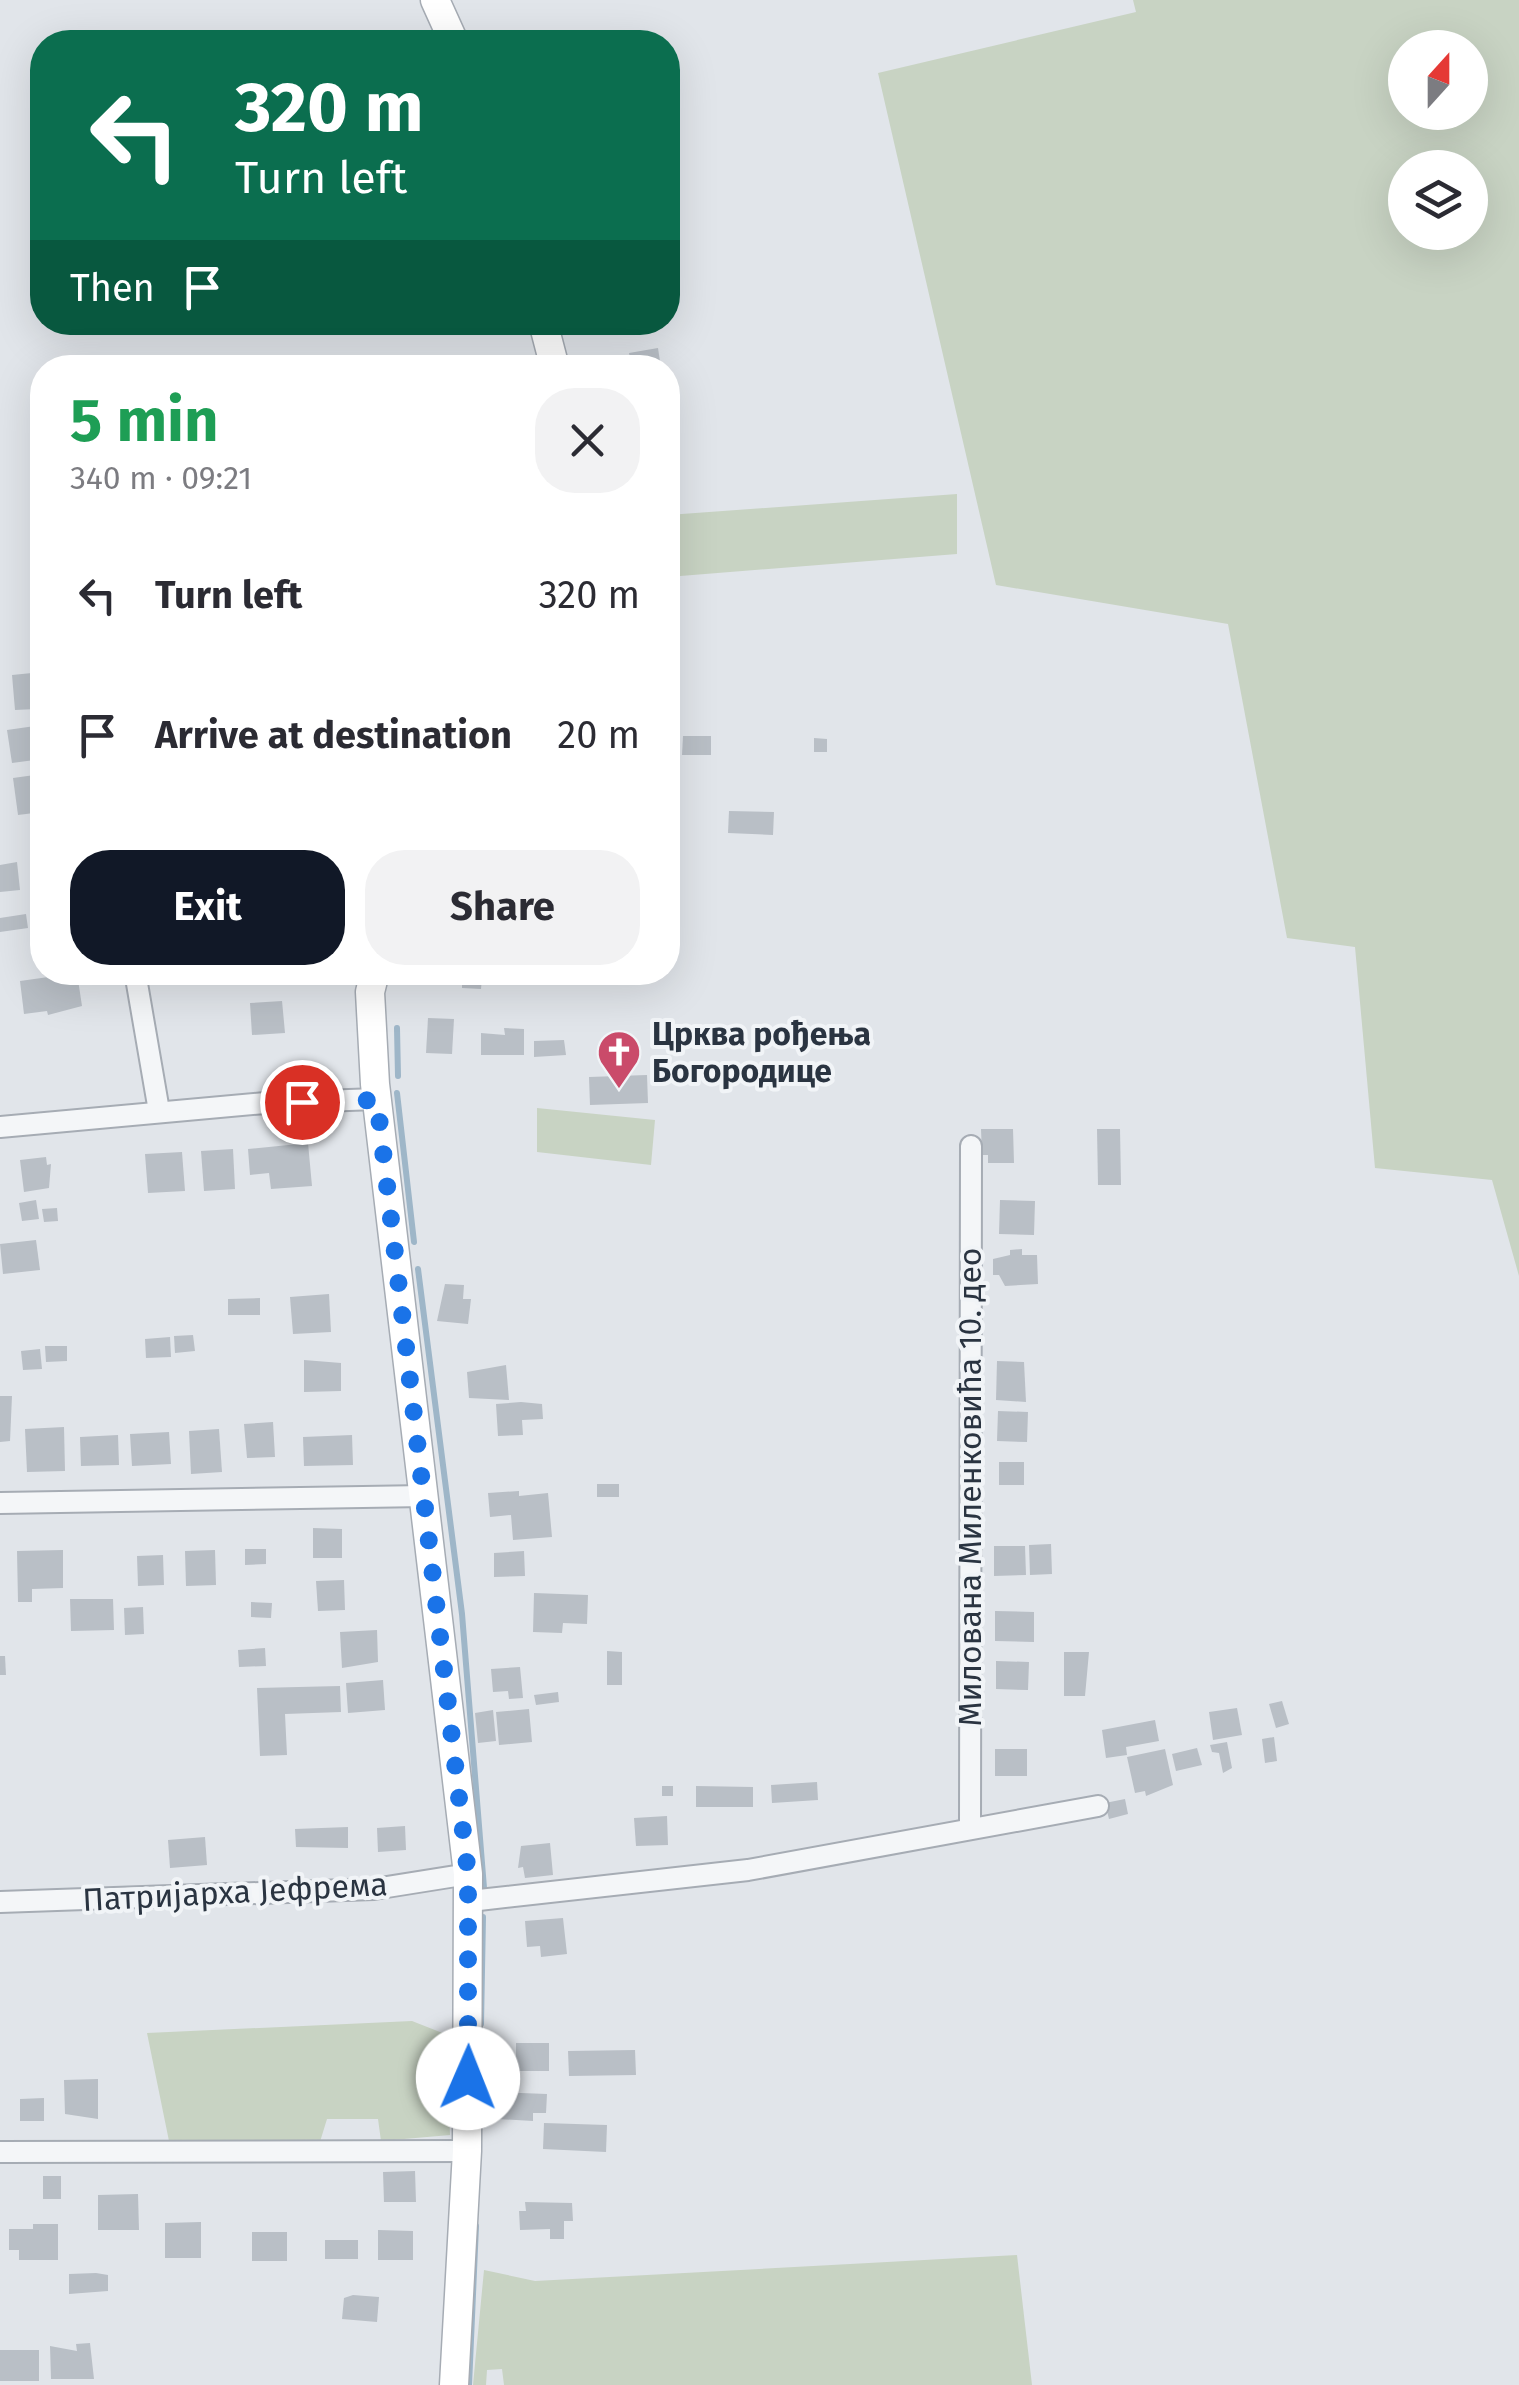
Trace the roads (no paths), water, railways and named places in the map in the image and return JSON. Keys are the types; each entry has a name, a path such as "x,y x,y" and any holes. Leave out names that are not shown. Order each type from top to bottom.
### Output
{"street":[{"path":"435,0 449,30"},
{"path":"137,985 158,1112"},
{"path":"371,985 377,1100 469,1888 467,2151 454,2385"},
{"path":"0,1127 158,1112 377,1100"},
{"name":"Милована Миленковића 10. део","path":"970,1146 970,1828"},
{"path":"0,1503 425,1496"},
{"path":"469,1888 748,1870 1098,1806"},
{"name":"Патријарха Јефрема","path":"0,1902 469,1888"},
{"path":"0,2152 467,2151"}],"waterway":[{"path":"397,1028 398,1076"},
{"path":"397,1093 414,1242"},
{"path":"418,1269 462,1614 484,1888"},
{"path":"481,2024 483,1917"},
{"path":"469,2385 476,2226"}],"place":[{"name":"Црква рођења Богородице","path":"619,1090"}]}
